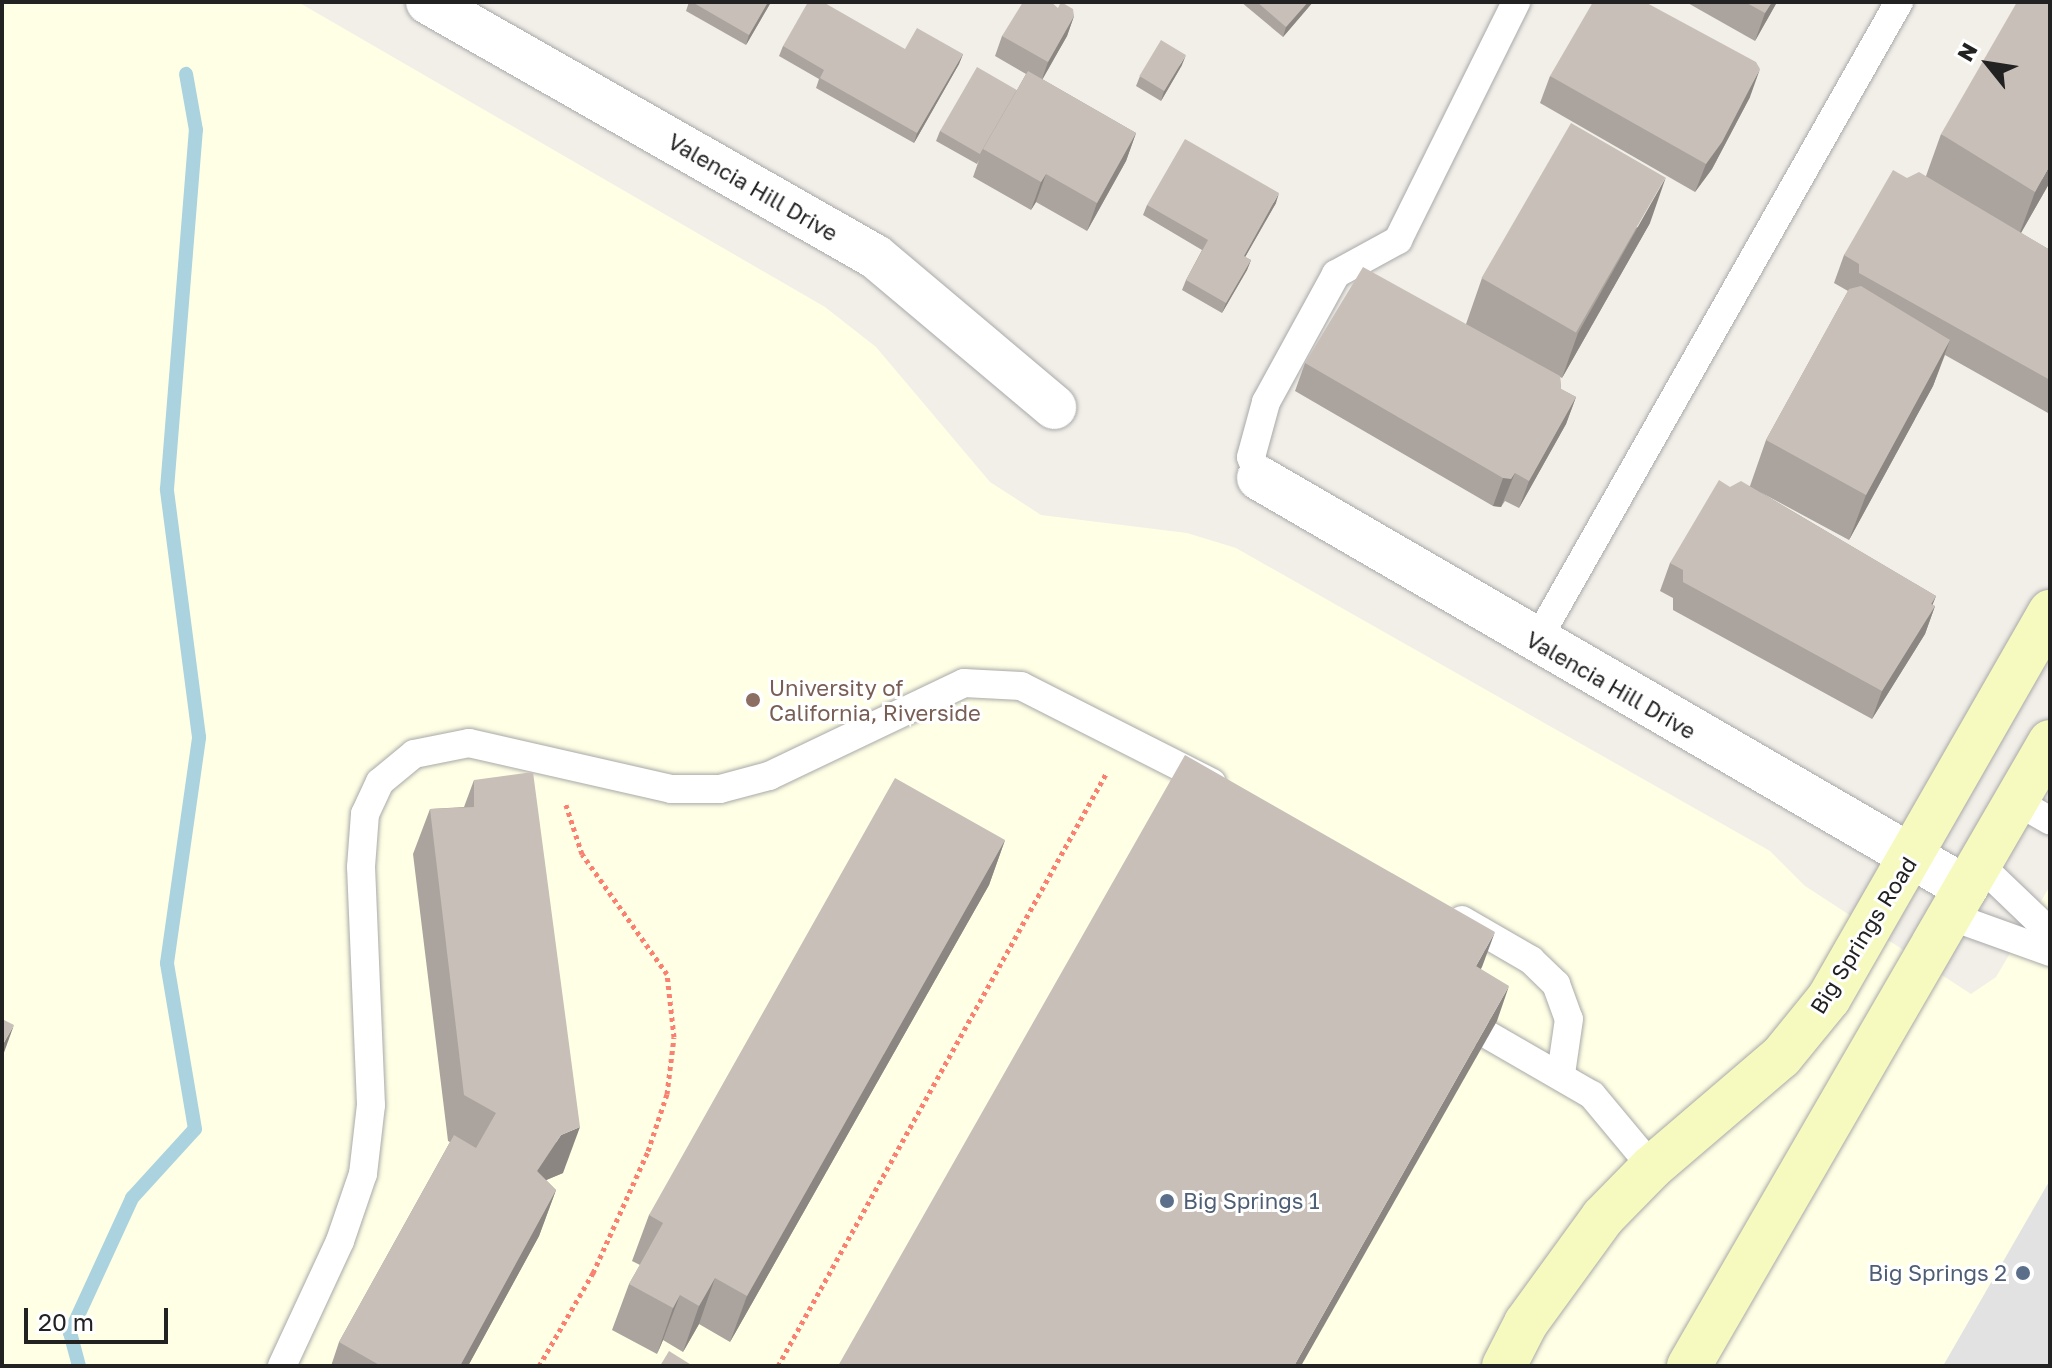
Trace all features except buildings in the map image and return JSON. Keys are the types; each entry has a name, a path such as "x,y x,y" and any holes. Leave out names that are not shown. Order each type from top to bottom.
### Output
{"street":[{"name":"Valencia Hill Drive","path":"428,2 876,257 1054,407"},
{"name":"Valencia Hill Drive","path":"1259,478 1965,890"},
{"name":"Big Springs Road","path":"1504,1366 1560,1271 1652,1167 1781,1057 1829,998 2050,612"},
{"path":"1689,1366 1965,890 2033,811 2050,742"}],"lane":[{"path":"1259,478 1251,457 1266,402 1336,274 1398,240 1516,2"},
{"path":"1536,642 1899,2"},
{"path":"282,1366 340,1241 363,1174 371,1105 361,867 365,814 380,782 414,754 469,743 671,789 720,789 769,776 964,683 1021,686 1128,736 1239,797"},
{"path":"1965,890 2050,932"},
{"path":"1965,890 2050,952"},
{"path":"1433,904 1531,960 1556,984 1569,1019 1561,1074"},
{"path":"1488,1035 1561,1074 1592,1095 1652,1167"}],"path":[{"path":"778,1366 1128,736"},
{"path":"539,1366 593,1273 648,1151 667,1094 674,1037 667,974 582,854 568,819 563,764"}],"shaded area":[{"name":"University of California, Riverside","path":"2,2 298,2 825,307 876,347 990,482 1041,515 1187,533 1236,548 1770,851 1805,886 1971,994 1996,977 2050,886 2050,1366 2,1366"},
{"name":"Big Springs 2","path":"2050,1180 2050,1366 1943,1366"}],"waterway":[{"path":"79,1366 70,1333 132,1198 195,1129 167,963 199,737 167,489 196,130 186,74"}],"place":[{"name":"University of California, Riverside","path":"753,700"},
{"name":"Big Springs 1","path":"1167,1201"},
{"name":"Big Springs 2","path":"2023,1273"}]}
